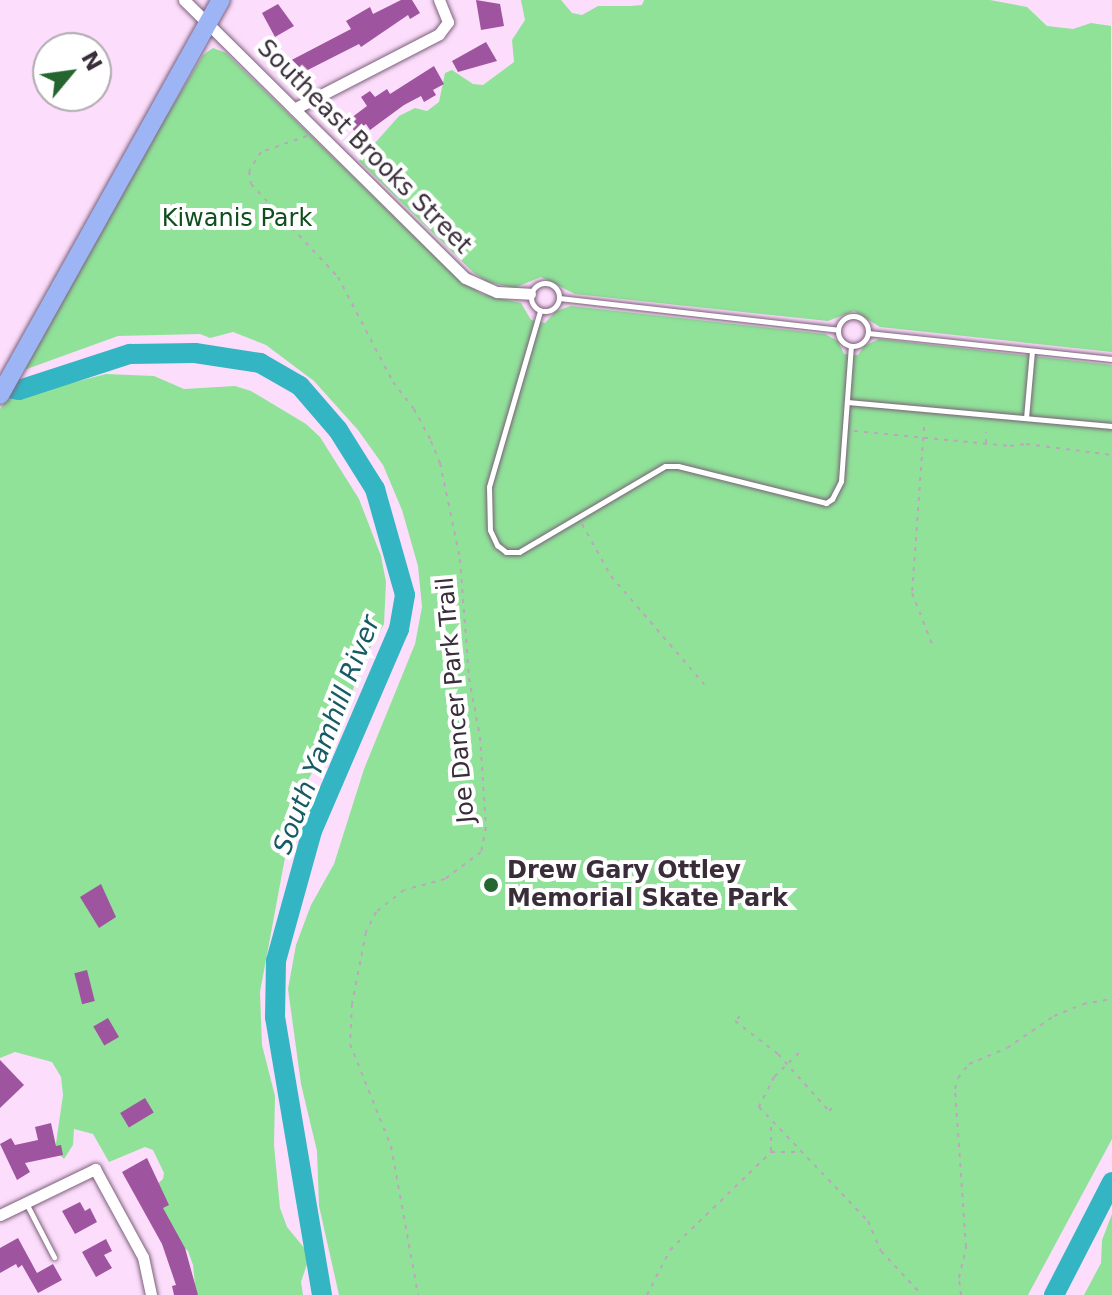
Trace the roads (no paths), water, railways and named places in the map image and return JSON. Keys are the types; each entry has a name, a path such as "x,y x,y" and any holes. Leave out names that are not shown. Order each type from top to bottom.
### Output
{"main road":[{"path":"0,395 221,0"}],"street":[{"name":"Southeast Brooks Street","path":"184,0 465,278 497,292 530,294"},
{"path":"294,109 439,34 448,22 439,0"},
{"path":"0,1215 95,1169 143,1257 151,1295"}],"lane":[{"path":"544,283 556,289 559,298 553,309 540,311 533,306 530,294 535,286 544,283"},
{"path":"559,298 838,330"},
{"path":"540,311 489,487 490,530 497,545 506,552 519,552 665,466 678,466 826,503 838,493 841,481 851,346"},
{"path":"855,316 863,320 868,333 860,345 851,346 843,342 838,330 842,321 855,316"},
{"path":"868,333 1112,359"},
{"path":"1026,418 1032,351"},
{"path":"847,402 1112,426"},
{"path":"25,1202 54,1257"}],"waterway":[{"name":"South Yamhill River","path":"0,387 19,390 130,354 195,353 260,363 300,386 338,430 375,489 405,595 399,629 312,831 276,961 275,1017 322,1295"},
{"name":"South Yamhill River","path":"1054,1295 1112,1182"}],"place":[{"name":"Drew Gary Ottley Memorial Skate Park","path":"491,885"}],"park label":[{"name":"Kiwanis Park","path":"237,219"}]}
